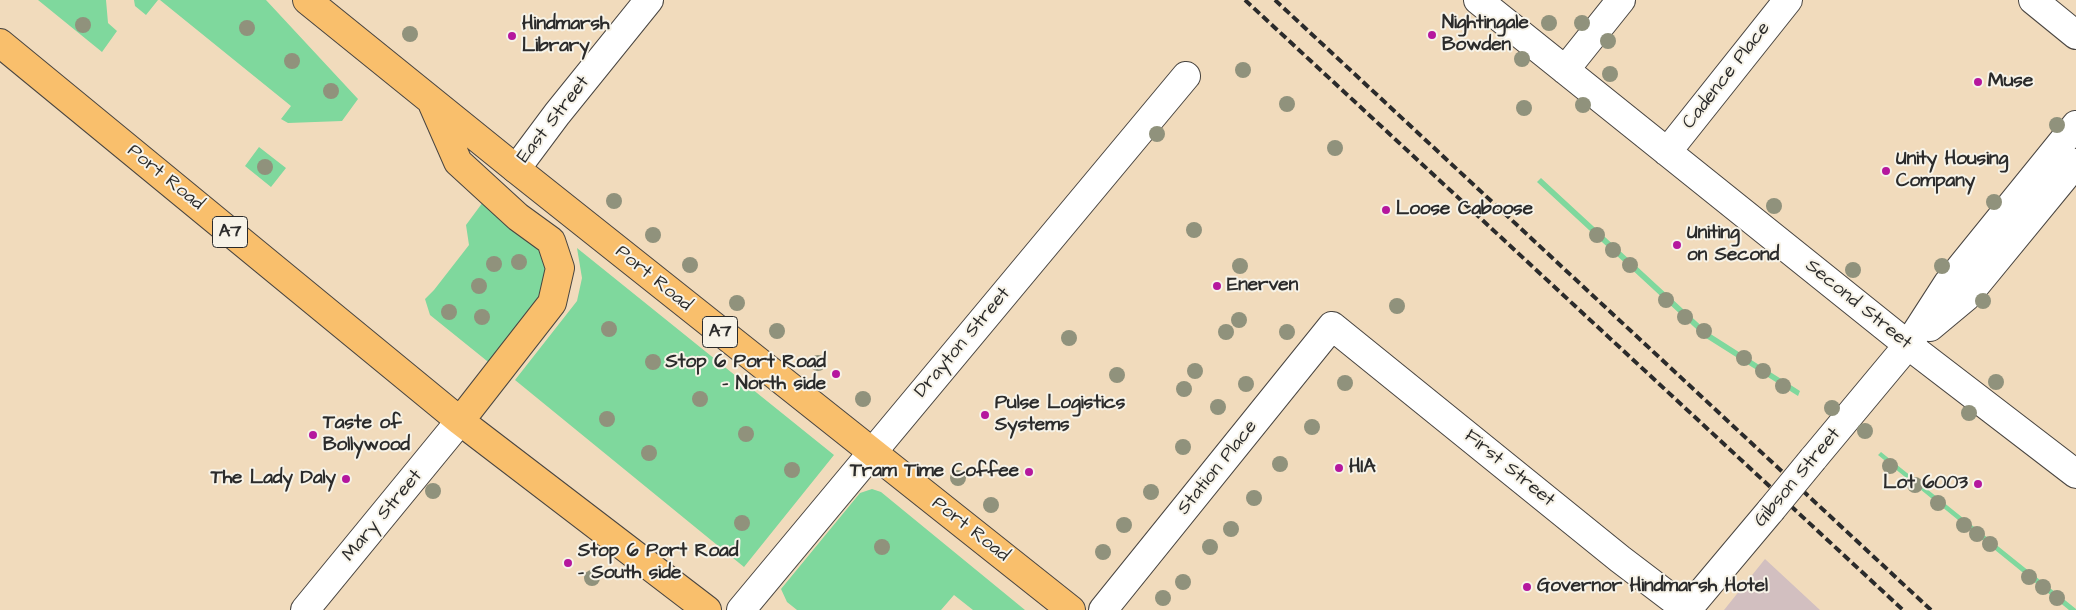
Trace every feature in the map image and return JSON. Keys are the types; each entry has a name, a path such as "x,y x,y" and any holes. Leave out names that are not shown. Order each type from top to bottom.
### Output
{"highway":[{"name":"Port Road","path":"307,0 872,453 1072,610"},
{"name":"Port Road","path":"0,43 460,421 707,610"},
{"path":"432,101 458,162 518,217 551,241 560,268 552,304 460,421"}],"street":[{"name":"East Street","path":"516,169 649,0"},
{"name":"Second Street","path":"1478,0 1908,345 2076,474"},
{"path":"1565,70 1621,0"},
{"name":"Cadence Place","path":"1667,152 1788,0"},
{"path":"2033,0 2076,34"},
{"name":"Drayton Street","path":"741,610 1186,76"},
{"name":"Gibson Street","path":"1687,610 1908,345 1948,283 2076,125"},
{"name":"Gibson Street","path":"1908,345 1966,297 2076,163"},
{"name":"Station Place","path":"1103,610 1332,326"},
{"name":"First Street","path":"1332,326 1620,559 1687,610"},
{"name":"Mary Street","path":"305,610 460,421"}],"shaded area":[{"path":"1765,559 1820,610 1724,610"}],"green space":[{"path":"38,0 106,0 108,23 117,31 102,52"},
{"path":"134,0 158,0 146,15 135,6"},
{"path":"160,0 266,0 358,99 342,121 288,123 281,119 291,106"},
{"path":"259,147 286,168 271,187 245,166"},
{"path":"1541,178 1709,333 1800,391 1798,396 1706,338 1537,182"},
{"path":"483,202 535,242 546,259 549,273 545,296 492,365 430,315 425,299 469,245 466,225"},
{"path":"577,248 834,455 744,567 515,380 577,301 582,278"},
{"path":"1881,452 2076,610 2069,610 1878,455"},
{"path":"872,489 881,492 1025,610 973,610 954,595 941,610 797,610 787,602 781,589 860,493"}],"railway":[{"path":"1245,0 1903,610"},
{"path":"1275,0 1931,610"}],"place":[{"name":"Nightingale Bowden","path":"1432,35"},
{"name":"Hindmarsh Library","path":"512,36"},
{"name":"Muse","path":"1978,82"},
{"name":"Unity Housing Company","path":"1886,171"},
{"name":"Loose Caboose","path":"1386,210"},
{"name":"Uniting on Second","path":"1677,245"},
{"name":"Enerven","path":"1217,286"},
{"name":"Stop 6 Port Road - North side","path":"836,374"},
{"name":"Pulse Logistics Systems","path":"985,415"},
{"name":"Taste of Bollywood","path":"313,435"},
{"name":"HIA","path":"1339,468"},
{"name":"Tram Time Coffee","path":"1029,472"},
{"name":"The Lady Daly","path":"346,479"},
{"name":"Lot 6003","path":"1978,484"},
{"name":"Stop 6 Port Road - South side","path":"568,563"},
{"name":"Governor Hindmarsh Hotel","path":"1527,587"}]}
